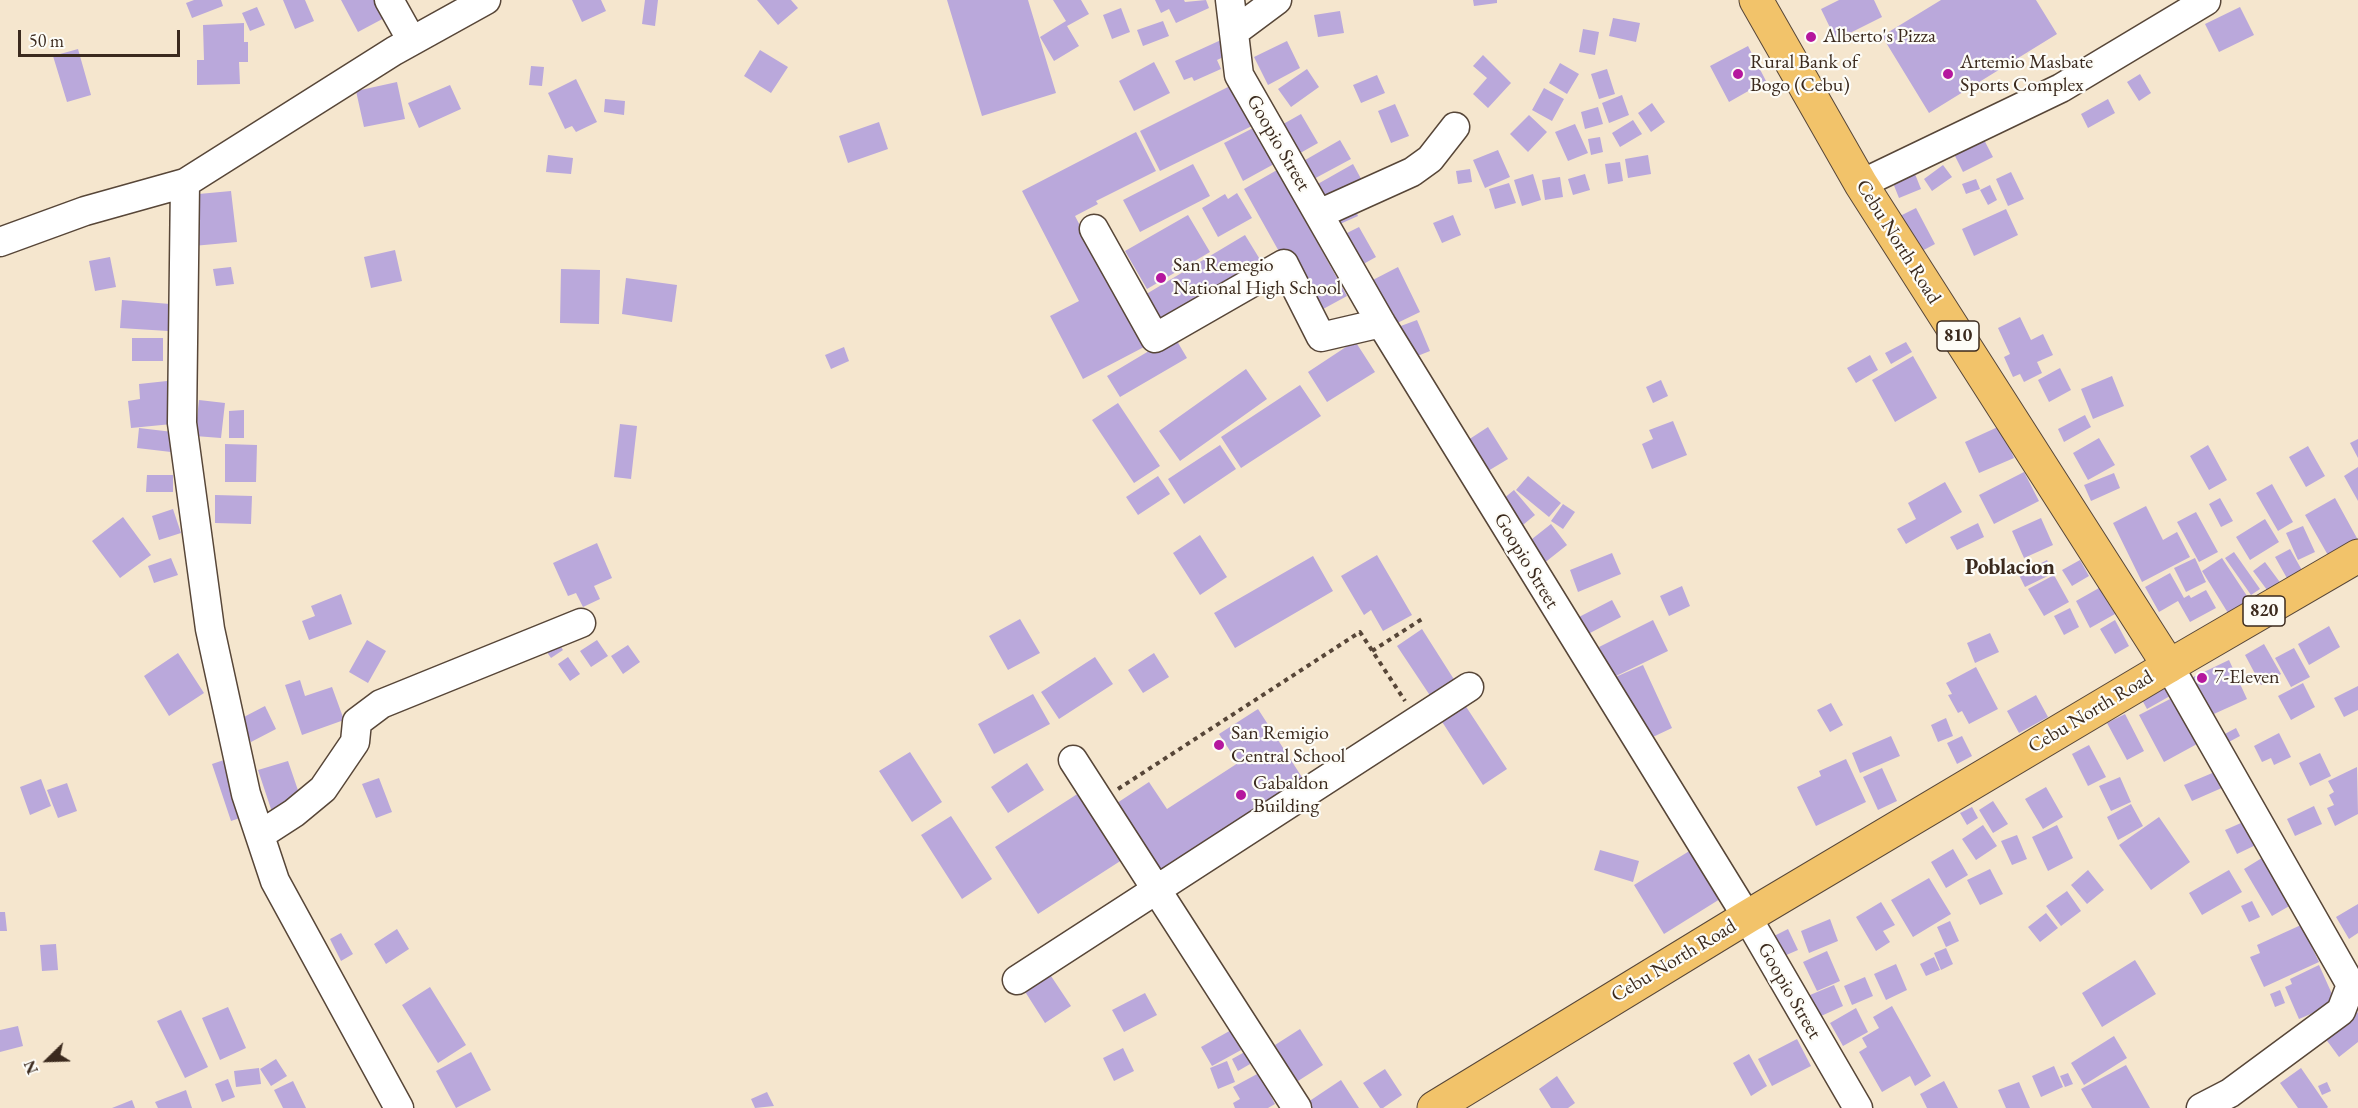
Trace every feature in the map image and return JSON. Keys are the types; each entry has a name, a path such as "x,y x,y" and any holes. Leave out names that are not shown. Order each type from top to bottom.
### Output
{"main road":[{"name":"Cebu North Road","path":"1434,1108 1747,917 2169,666 1861,184 1756,0"},
{"name":"820","path":"2169,666 2358,556"}],"street":[{"path":"389,0 412,41"},
{"path":"0,242 85,211 185,183 412,41 486,0"},
{"name":"Goopio Street","path":"1230,0 1239,75 1381,323 1747,917 1858,1108"},
{"path":"1234,32 1277,0"},
{"path":"1861,184 2061,88 2206,1"},
{"path":"1319,214 1412,172 1430,159 1455,127"},
{"path":"185,183 182,423 210,629 246,794 275,881 399,1108"},
{"path":"1094,229 1155,338 1284,264 1321,337 1381,323"},
{"path":"260,835 294,813 323,789 355,742 357,722 381,704 580,623"},
{"path":"2169,666 2351,985 2341,1011 2230,1093 2201,1108"},
{"path":"1017,980 1469,687"},
{"path":"1073,760 1297,1108"}],"path":[{"path":"1372,651 1422,619"},
{"path":"1100,801 1360,632 1418,720"}],"building":[{"path":"194,0 221,0 223,6 192,18 186,3"},
{"path":"283,0 305,0 314,21 295,29"},
{"path":"341,0 380,0 388,16 358,32"},
{"path":"572,0 601,0 606,11 582,22"},
{"path":"645,0 658,0 655,26 642,24"},
{"path":"757,0 791,0 798,8 778,25"},
{"path":"947,0 1028,0 1056,93 982,116"},
{"path":"1053,0 1081,0 1089,14 1067,26 1079,46 1054,61 1040,37 1066,21"},
{"path":"1155,0 1184,0 1185,2 1206,0 1209,8 1176,23 1169,9 1161,13"},
{"path":"1473,0 1497,0 1497,3 1474,6"},
{"path":"1839,0 1874,0 1882,17 1836,40 1821,9"},
{"name":"Artemio Masbate Sports Complex","path":"1941,0 2036,0 2057,34 1929,113 1882,36"},
{"path":"257,7 265,25 250,31 242,13"},
{"path":"2240,7 2254,35 2219,52 2205,24"},
{"path":"1121,8 1130,32 1112,39 1103,15"},
{"path":"1340,11 1344,33 1318,37 1314,15"},
{"path":"1613,18 1640,23 1636,42 1609,36"},
{"path":"1163,21 1169,36 1143,46 1137,30"},
{"path":"244,23 244,42 248,42 248,62 239,62 240,84 197,85 197,60 204,60 203,25"},
{"path":"1583,29 1599,32 1595,55 1579,52"},
{"path":"1221,40 1228,55 1217,60 1221,69 1194,81 1192,77 1184,80 1175,61"},
{"path":"1287,41 1300,68 1268,85 1254,57"},
{"name":"Rural Bank of Bogo (Cebu)","path":"1748,46 1766,81 1729,102 1710,66"},
{"path":"78,49 91,95 67,102 53,56"},
{"path":"760,50 788,67 771,93 744,76"},
{"path":"1483,55 1511,83 1488,108 1473,94 1487,78 1473,66"},
{"path":"1154,62 1170,93 1134,111 1119,81"},
{"path":"1560,63 1579,74 1567,94 1549,83"},
{"path":"531,66 544,67 542,86 529,85"},
{"path":"1307,69 1319,87 1291,107 1278,89"},
{"path":"1607,69 1615,94 1599,99 1591,74"},
{"path":"2140,74 2151,93 2139,101 2127,82"},
{"path":"1377,75 1385,93 1361,103 1353,85"},
{"path":"576,79 597,122 576,132 572,126 565,129 548,93"},
{"path":"397,82 405,119 364,127 356,91"},
{"path":"1236,83 1256,124 1160,171 1140,131"},
{"path":"450,85 461,109 419,128 408,103"},
{"path":"1544,88 1564,99 1552,121 1532,110"},
{"path":"1622,95 1629,115 1609,123 1602,103"},
{"path":"605,99 625,101 624,115 604,112"},
{"path":"2108,99 2115,113 2088,128 2081,114"},
{"path":"1652,103 1665,122 1651,132 1638,113"},
{"path":"1395,104 1409,136 1391,143 1378,111"},
{"path":"1598,107 1603,124 1585,129 1581,112"},
{"path":"1301,114 1318,143 1295,156 1278,127"},
{"path":"1529,115 1547,132 1528,152 1510,134"},
{"path":"1633,120 1642,134 1620,147 1612,133"},
{"path":"879,122 888,149 848,163 839,136"},
{"path":"1575,124 1588,153 1568,161 1555,132"},
{"path":"1255,127 1274,164 1243,181 1224,143"},
{"path":"1136,132 1156,171 1096,201 1098,204 1075,216 1144,347 1083,379 1050,316 1079,301 1022,191"},
{"path":"1982,136 1993,157 1963,172 1952,150"},
{"path":"1600,137 1603,152 1591,155 1588,139"},
{"path":"1340,140 1351,159 1310,181 1300,163"},
{"path":"1498,150 1510,177 1485,188 1473,160"},
{"path":"548,155 573,158 571,174 546,172"},
{"path":"1648,155 1651,174 1628,178 1625,159"},
{"path":"1620,162 1623,181 1608,184 1605,164"},
{"path":"1193,164 1210,196 1140,232 1123,200"},
{"path":"1353,164 1365,186 1327,206 1316,185"},
{"path":"1943,165 1952,177 1932,191 1924,179"},
{"path":"1470,169 1472,182 1458,184 1456,171"},
{"path":"1913,169 1921,189 1899,198 1891,178"},
{"path":"1277,170 1347,296 1314,314 1244,189"},
{"path":"2011,172 2024,199 2008,206 1996,179"},
{"path":"1533,174 1541,200 1522,206 1514,180"},
{"path":"1585,174 1590,190 1573,195 1568,179"},
{"path":"1560,177 1563,197 1545,200 1542,180"},
{"path":"1976,179 1980,189 1966,194 1962,184"},
{"path":"1509,183 1516,203 1495,209 1489,189"},
{"path":"1990,185 1997,200 1988,205 1980,190"},
{"path":"231,191 237,242 193,246 188,195"},
{"path":"1237,193 1252,218 1218,237 1202,208 1225,194 1228,199"},
{"path":"1354,206 1358,216 1340,224 1336,214"},
{"path":"1916,208 1935,244 1920,252 1900,216"},
{"path":"2006,209 2018,235 1974,256 1962,229"},
{"path":"1188,215 1210,252 1147,289 1125,251"},
{"path":"1453,215 1461,235 1442,243 1433,223"},
{"path":"1359,227 1376,257 1358,267 1341,236"},
{"path":"1245,235 1264,266 1162,327 1143,296"},
{"path":"395,250 402,281 371,288 364,257"},
{"path":"110,257 116,287 95,291 89,261"},
{"path":"231,267 234,284 216,286 213,269"},
{"path":"1398,267 1420,312 1391,326 1369,282"},
{"path":"561,269 600,270 599,324 560,323"},
{"path":"626,278 677,285 672,322 622,314"},
{"path":"122,300 170,304 168,331 120,328"},
{"path":"2020,317 2031,340 2043,334 2053,355 2037,362 2042,373 2024,382 2020,374 2013,377 2004,357 2010,354 1998,328"},
{"path":"1417,320 1430,351 1410,359 1398,327"},
{"path":"1174,336 1187,358 1120,397 1107,376"},
{"path":"132,338 163,338 163,361 132,361"},
{"path":"1355,341 1375,372 1327,402 1308,372"},
{"path":"1906,342 1912,352 1891,364 1885,353"},
{"path":"844,347 849,361 831,369 825,355"},
{"path":"1870,355 1878,370 1856,383 1847,368"},
{"path":"1913,356 1937,398 1895,422 1872,380"},
{"path":"2060,368 2071,390 2049,402 2038,380"},
{"path":"1246,369 1267,399 1180,461 1159,431"},
{"path":"2112,376 2124,406 2093,419 2081,389"},
{"path":"1661,380 1668,396 1653,403 1646,387"},
{"path":"167,381 172,424 131,428 128,401 140,399 139,384"},
{"path":"1300,385 1321,416 1241,468 1221,437"},
{"path":"199,400 225,403 221,438 195,436"},
{"path":"1118,403 1160,466 1134,483 1092,420"},
{"path":"244,410 244,438 229,438 229,411"},
{"path":"2085,415 2091,427 2064,442 2058,429"},
{"path":"1673,421 1687,455 1652,469 1642,444 1653,439 1649,430"},
{"path":"620,424 637,426 631,479 614,477"},
{"path":"2000,426 2014,458 1979,473 1965,442"},
{"path":"1488,427 1508,459 1488,471 1468,440"},
{"path":"139,428 173,432 171,452 137,448"},
{"path":"2099,438 2115,465 2088,480 2073,453"},
{"path":"2358,439 2358,458 2350,443"},
{"path":"225,444 257,445 256,482 225,482"},
{"path":"1220,445 1236,469 1184,504 1168,479"},
{"path":"2208,445 2227,480 2209,490 2190,456"},
{"path":"2308,446 2325,476 2306,487 2289,457"},
{"path":"2358,467 2358,501 2344,476"},
{"path":"2024,472 2039,501 1994,524 1979,495"},
{"path":"2114,473 2120,488 2091,501 2084,485"},
{"path":"147,475 173,475 173,492 146,492"},
{"path":"1158,476 1170,494 1138,515 1126,497"},
{"path":"1528,476 1561,503 1549,517 1516,490"},
{"path":"1945,482 1962,512 1906,544 1897,529 1916,519 1908,503"},
{"path":"2272,484 2293,522 2278,531 2256,493"},
{"path":"1514,490 1535,515 1518,529 1497,504"},
{"path":"215,495 252,496 251,524 215,523"},
{"path":"2220,498 2233,521 2221,527 2209,504"},
{"path":"2335,498 2358,540 2329,557 2305,515"},
{"path":"1563,504 1575,512 1563,529 1551,521"},
{"path":"2146,506 2163,540 2177,532 2190,557 2142,582 2113,523"},
{"path":"173,509 181,533 159,540 152,516"},
{"path":"2196,512 2218,552 2199,562 2177,522"},
{"path":"123,517 151,555 120,578 92,541"},
{"path":"2041,518 2053,545 2024,558 2012,531"},
{"path":"2265,519 2279,542 2250,560 2236,537"},
{"path":"1978,523 1984,537 1957,550 1950,537"},
{"path":"1551,524 1567,545 1543,564 1527,543"},
{"path":"2303,526 2315,552 2298,560 2286,533"},
{"path":"1200,535 1227,577 1200,595 1173,553"},
{"path":"597,543 612,578 594,586 600,599 583,607 576,593 568,596 553,563"},
{"path":"2290,549 2303,572 2288,580 2275,557"},
{"path":"2234,552 2260,589 2251,595 2225,558"},
{"path":"1612,553 1621,574 1578,592 1570,570"},
{"path":"1377,555 1412,615 1383,631 1371,610 1364,615 1341,576"},
{"path":"1313,556 1333,591 1235,648 1214,613"},
{"path":"171,558 178,575 154,583 148,566"},
{"path":"2195,558 2206,582 2186,592 2174,568"},
{"path":"2222,558 2249,599 2228,613 2202,571"},
{"path":"2047,560 2054,573 2025,587 2019,575"},
{"path":"2080,560 2089,576 2072,586 2062,570"},
{"path":"2265,562 2282,585 2270,594 2253,571"},
{"path":"2170,573 2184,598 2189,595 2191,598 2206,590 2216,608 2190,622 2178,601 2159,612 2145,587"},
{"path":"2054,575 2069,602 2044,616 2028,589"},
{"path":"1682,586 1690,606 1669,616 1660,596"},
{"path":"2099,588 2115,614 2090,628 2076,601"},
{"path":"341,594 352,624 309,640 302,621 315,616 311,606"},
{"path":"1612,600 1621,617 1588,634 1579,617"},
{"path":"2070,608 2079,627 2064,635 2054,616"},
{"path":"1020,619 1040,653 1008,670 989,636"},
{"path":"1653,620 1668,651 1614,677 1599,647"},
{"path":"2115,620 2129,646 2115,654 2100,629"},
{"path":"2329,626 2340,647 2309,665 2298,644"},
{"path":"1422,629 1455,681 1431,697 1397,646"},
{"path":"1990,633 1999,652 1975,663 1967,643"},
{"path":"556,639 563,650 551,658 544,648"},
{"path":"367,640 386,651 368,683 349,672"},
{"path":"597,640 608,656 591,667 580,651"},
{"path":"2264,644 2281,674 2261,685 2245,655"},
{"path":"628,645 640,662 623,674 611,656"},
{"path":"2294,648 2310,677 2291,687 2275,658"},
{"path":"178,653 204,693 169,716 144,676"},
{"path":"1154,653 1169,677 1143,693 1128,670"},
{"path":"568,657 580,674 570,681 558,664"},
{"path":"1095,657 1113,684 1059,719 1041,692"},
{"path":"2229,660 2247,699 2205,718 2187,680"},
{"path":"1643,665 1672,728 1640,743 1611,679"},
{"path":"1976,667 1998,709 1969,724 1962,711 1958,713 1948,695 1952,694 1946,683"},
{"path":"300,680 305,696 332,687 344,720 302,735 285,685"},
{"path":"2303,683 2315,707 2291,720 2278,696"},
{"path":"2164,685 2170,696 2147,709 2141,698"},
{"path":"2358,686 2358,710 2344,717 2334,698"},
{"path":"1033,694 1050,724 994,754 978,724"},
{"path":"2036,695 2048,717 2019,733 2007,711"},
{"path":"2172,698 2197,744 2164,762 2139,715"},
{"path":"1461,699 1507,769 1483,785 1437,714"},
{"path":"1831,703 1843,725 1830,732 1817,710"},
{"path":"265,706 276,729 251,742 240,719"},
{"name":"Gabaldon Building","path":"1258,709 1307,785 1162,880 1114,805 1149,782 1167,809 1238,763 1219,734"},
{"path":"2125,714 2144,751 2127,760 2107,723"},
{"path":"1946,718 1953,736 1938,742 1931,725"},
{"path":"2236,728 2240,736 2227,743 2223,735"},
{"path":"2279,733 2291,757 2274,765 2271,758 2262,762 2254,746"},
{"path":"1891,736 1900,756 1860,773 1852,753"},
{"path":"1962,736 1972,756 1957,764 1947,743"},
{"path":"2089,745 2106,777 2088,786 2072,754"},
{"path":"910,752 942,802 912,822 879,771"},
{"path":"2320,753 2331,776 2310,786 2299,763"},
{"path":"1846,759 1866,802 1816,826 1797,787 1821,776 1819,771"},
{"path":"224,760 243,817 231,821 212,764"},
{"path":"288,761 302,802 272,812 258,770"},
{"path":"1027,763 1044,790 1008,813 991,787"},
{"path":"2357,767 2358,814 2335,826 2327,808 2334,805 2329,795 2334,792 2328,781"},
{"path":"1882,768 1897,801 1878,810 1863,777"},
{"path":"2217,771 2224,787 2192,801 2184,785"},
{"path":"2120,777 2131,802 2111,811 2099,786"},
{"path":"379,778 392,812 376,818 362,784"},
{"path":"41,779 51,806 30,815 20,787"},
{"path":"67,783 77,811 58,818 47,790"},
{"path":"2046,787 2063,817 2043,829 2025,799"},
{"path":"1082,791 1125,858 1038,914 995,847"},
{"path":"1993,801 2008,824 1993,833 1979,810"},
{"path":"2131,804 2143,826 2118,840 2107,817"},
{"path":"2314,806 2322,824 2295,836 2287,819"},
{"path":"1972,807 1978,818 1967,825 1960,813"},
{"path":"951,816 992,879 962,899 921,835"},
{"path":"2159,817 2190,862 2151,890 2119,845"},
{"path":"2250,819 2262,842 2237,854 2225,830"},
{"path":"1983,825 1997,846 1976,860 1962,839"},
{"path":"2057,825 2073,858 2048,871 2032,837"},
{"path":"2017,835 2027,859 2012,865 2001,841"},
{"path":"1953,849 1968,875 1946,888 1931,862"},
{"path":"1600,850 1639,861 1633,882 1594,870"},
{"path":"1691,850 1720,899 1664,934 1634,885"},
{"path":"2270,853 2298,901 2272,916 2244,869"},
{"path":"1990,869 2003,894 1980,905 1967,880"},
{"path":"2088,870 2104,890 2087,904 2071,885"},
{"path":"2229,870 2242,892 2202,915 2189,893"},
{"path":"1929,878 1951,914 1913,937 1891,900"},
{"path":"2067,891 2081,911 2061,926 2046,906"},
{"path":"2252,901 2260,917 2249,922 2241,906"},
{"path":"1881,902 1895,925 1883,931 1890,942 1876,951 1856,917"},
{"path":"2358,904 2358,933 2349,939 2336,917"},
{"path":"0,912 5,912 7,931 0,931"},
{"path":"2046,913 2058,928 2040,942 2028,927"},
{"path":"1830,919 1838,941 1809,953 1801,931"},
{"path":"1950,921 1959,941 1946,947 1937,927"},
{"path":"2301,925 2319,962 2264,987 2250,957 2260,953 2257,945"},
{"path":"397,929 409,949 386,964 374,944"},
{"path":"1788,929 1798,950 1784,956 1774,936"},
{"path":"341,933 353,954 341,961 330,939"},
{"path":"56,944 58,970 42,971 40,945"},
{"path":"1946,948 1953,964 1941,970 1934,953"},
{"path":"1827,951 1840,981 1817,991 1803,962"},
{"path":"1934,957 1940,970 1926,976 1920,964"},
{"path":"2135,960 2156,994 2102,1027 2082,993"},
{"path":"1896,964 1907,990 1886,1000 1874,974"},
{"path":"2319,965 2336,1003 2299,1019 2285,987 2292,984 2290,979"},
{"path":"1049,973 1071,1006 1045,1023 1024,990"},
{"path":"1865,977 1873,996 1852,1005 1844,986"},
{"path":"1834,985 1843,1006 1819,1017 1810,995"},
{"path":"430,987 466,1045 438,1063 402,1005"},
{"path":"2280,990 2285,1003 2275,1007 2270,994"},
{"path":"1145,993 1157,1015 1124,1032 1112,1010"},
{"path":"1892,1006 1931,1076 1915,1086 1910,1076 1882,1092 1859,1052 1867,1047 1862,1038 1879,1028 1873,1017"},
{"path":"228,1007 246,1048 220,1060 202,1018"},
{"path":"1856,1008 1868,1032 1843,1046 1830,1023"},
{"path":"181,1010 208,1067 185,1078 157,1021"},
{"path":"2358,1012 2358,1042 2339,1057 2325,1038"},
{"path":"18,1026 23,1046 0,1052 0,1030"},
{"path":"1233,1029 1243,1049 1212,1066 1201,1047"},
{"path":"1300,1029 1323,1065 1298,1081 1291,1071 1286,1075 1276,1059 1281,1055 1275,1045"},
{"path":"2114,1036 2127,1058 2084,1085 2071,1063"},
{"path":"1797,1039 1811,1066 1772,1086 1758,1059"},
{"path":"1123,1048 1134,1071 1114,1081 1103,1058"},
{"path":"1250,1049 1257,1060 1238,1071 1232,1059"},
{"path":"471,1052 491,1090 456,1108 436,1071"},
{"path":"1749,1054 1767,1086 1751,1096 1733,1063"},
{"path":"276,1059 287,1076 271,1086 260,1069"},
{"path":"1227,1061 1235,1082 1218,1089 1210,1068"},
{"path":"2126,1065 2150,1108 2092,1108 2081,1089"},
{"path":"2054,1066 2063,1087 2041,1097 2032,1076"},
{"path":"259,1068 261,1084 236,1087 234,1071"},
{"path":"2301,1068 2327,1108 2298,1108 2280,1083"},
{"path":"1385,1069 1402,1095 1380,1108 1363,1083"},
{"path":"1259,1073 1275,1104 1268,1108 1235,1108 1233,1103 1240,1099 1233,1087"},
{"path":"2068,1073 2073,1084 2065,1087 2060,1076"},
{"path":"1557,1076 1575,1103 1568,1108 1551,1108 1539,1089"},
{"path":"228,1079 235,1097 222,1102 215,1084"},
{"path":"1341,1080 1359,1108 1303,1108 1302,1106"},
{"path":"293,1081 306,1108 283,1108 274,1090"},
{"path":"1944,1081 1958,1108 1927,1108 1920,1094"},
{"path":"2019,1082 2030,1108 2006,1108 1998,1090"},
{"path":"2327,1082 2331,1091 2322,1095 2318,1086"},
{"path":"186,1090 192,1108 158,1108 155,1102"},
{"path":"767,1092 774,1106 755,1108 751,1099"},
{"path":"132,1100 135,1108 112,1108"}],"place":[{"name":"Alberto's Pizza","path":"1811,37"},
{"name":"Rural Bank of Bogo (Cebu)","path":"1738,74"},
{"name":"Artemio Masbate Sports Complex","path":"1948,74"},
{"name":"San Remegio National High School","path":"1161,278"},
{"name":"7-Eleven","path":"2202,678"},
{"name":"San Remigio Central School","path":"1219,745"},
{"name":"Gabaldon Building","path":"1241,795"}],"district":[{"name":"Poblacion","path":"2010,568"}]}
